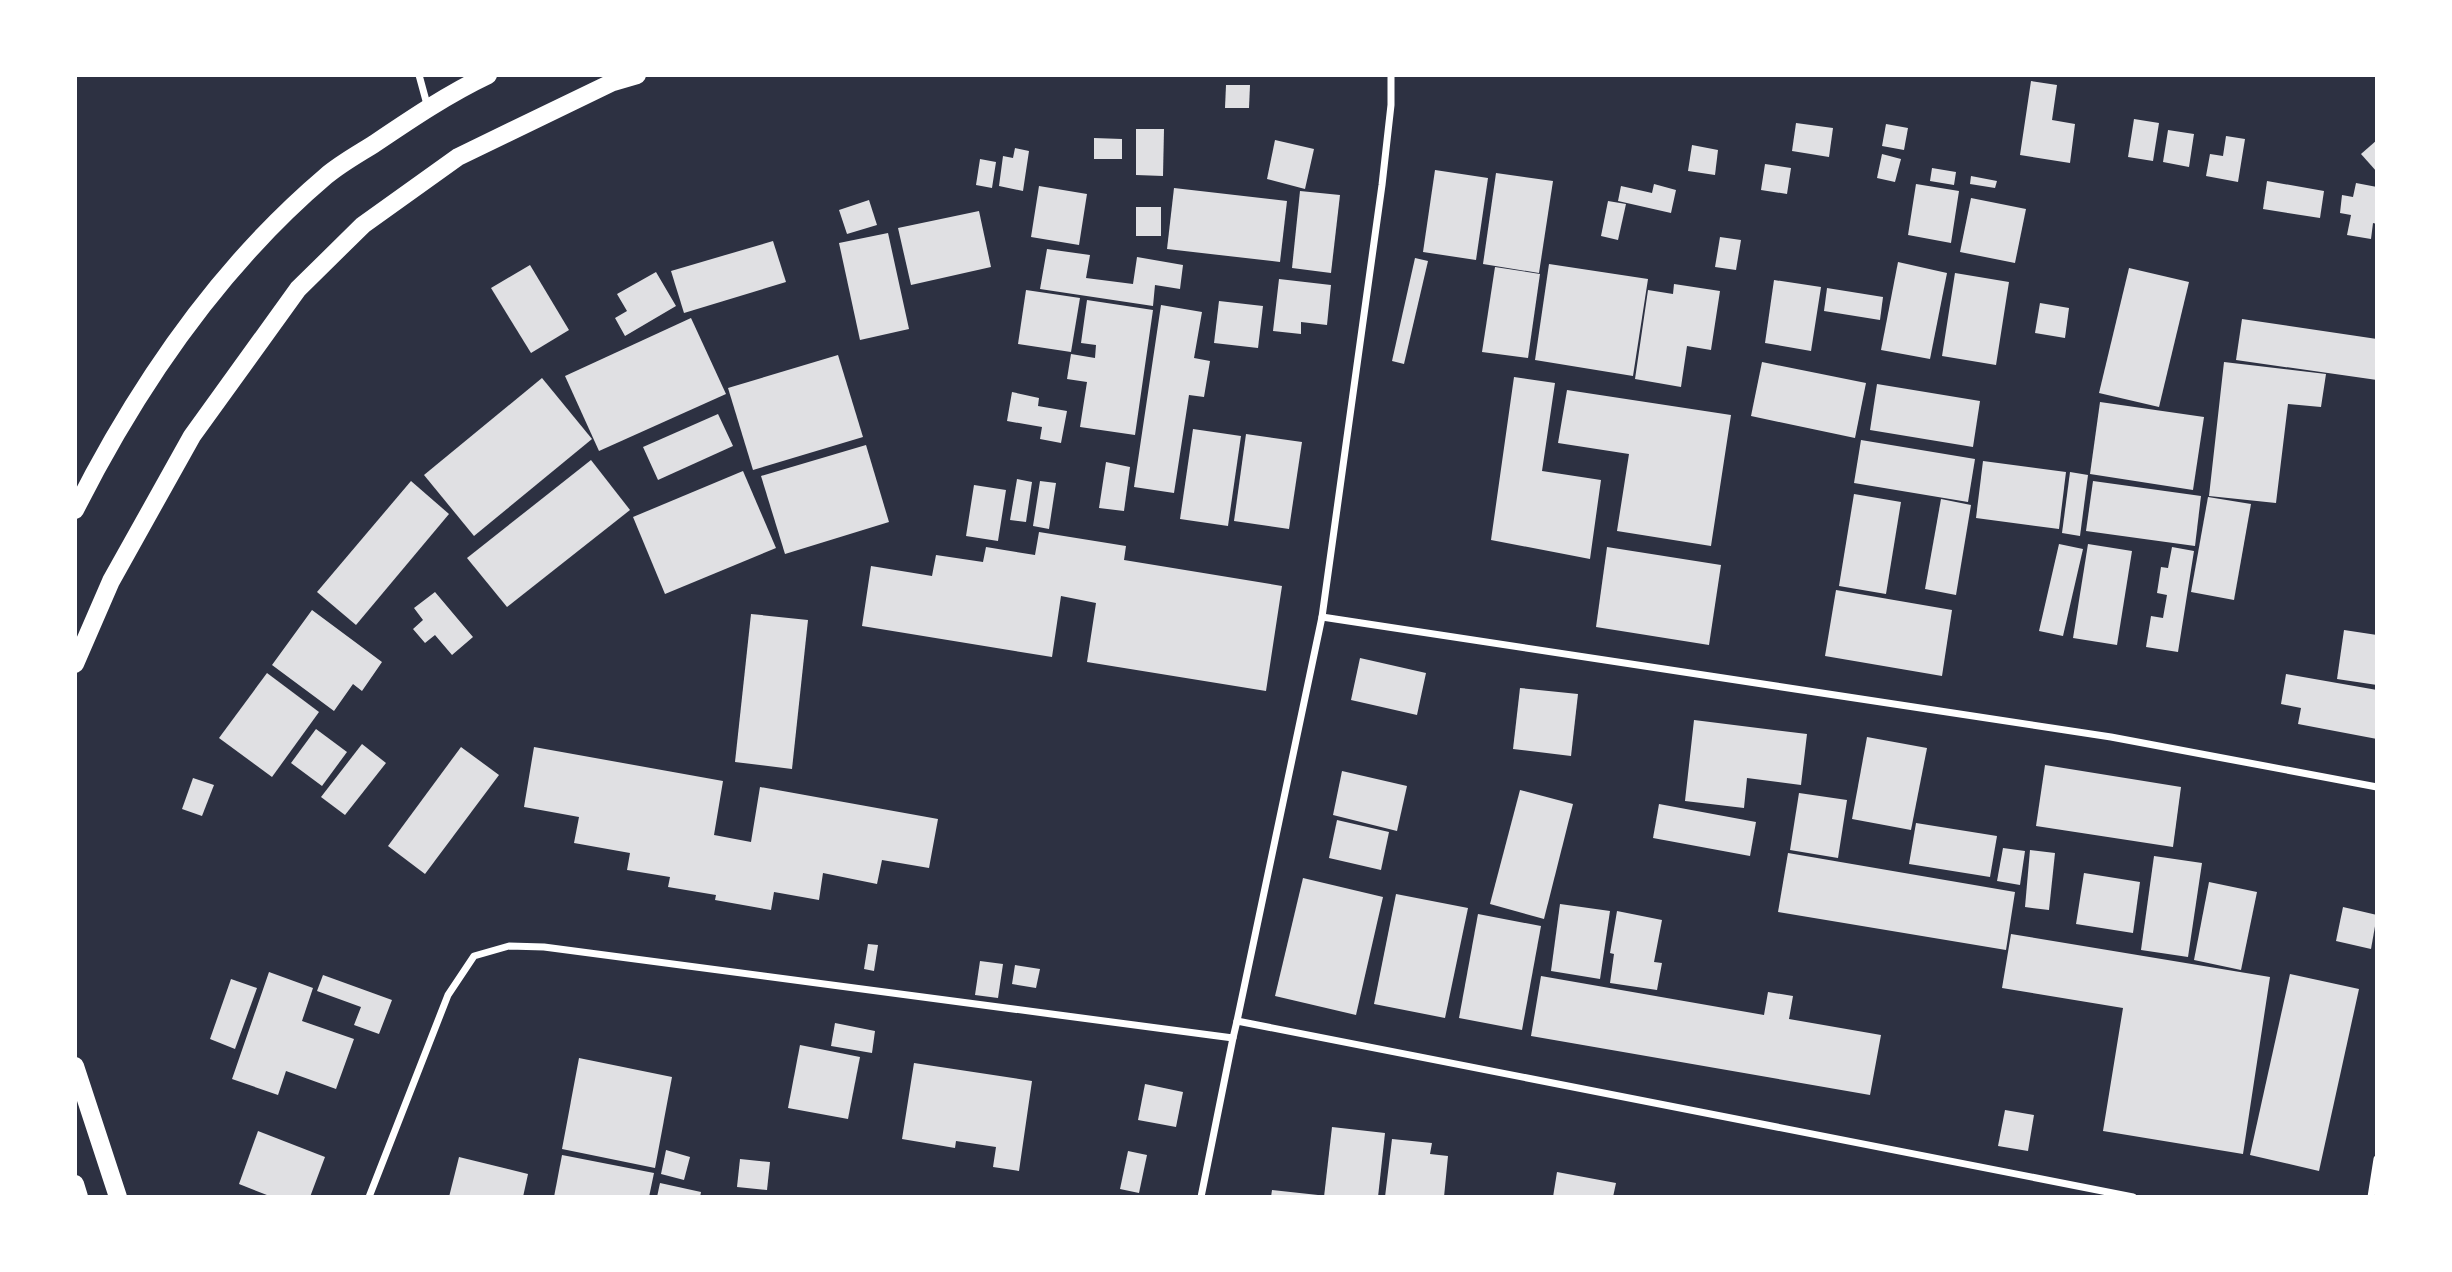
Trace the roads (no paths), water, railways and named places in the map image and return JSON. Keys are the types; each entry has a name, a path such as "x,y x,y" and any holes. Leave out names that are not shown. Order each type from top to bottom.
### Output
{"main road":[{"path":"75,510 144,390 220,286 266,234 327,175 429,109 488,75"},
{"path":"75,664 111,581 191,436 298,289 363,225 458,157 613,82 637,75"},
{"path":"75,1066 118,1197"},
{"path":"75,1184 79,1197"}],"street":[{"path":"419,75 429,109"},
{"path":"1201,1197 1322,617 1382,184 1391,105 1391,75"},
{"path":"1322,617 2111,737 2377,788"},
{"path":"369,1197 448,995 474,956 509,946 544,947 1233,1038"},
{"path":"1237,1021 2133,1197"},
{"path":"2371,1197 2377,1160"}]}
